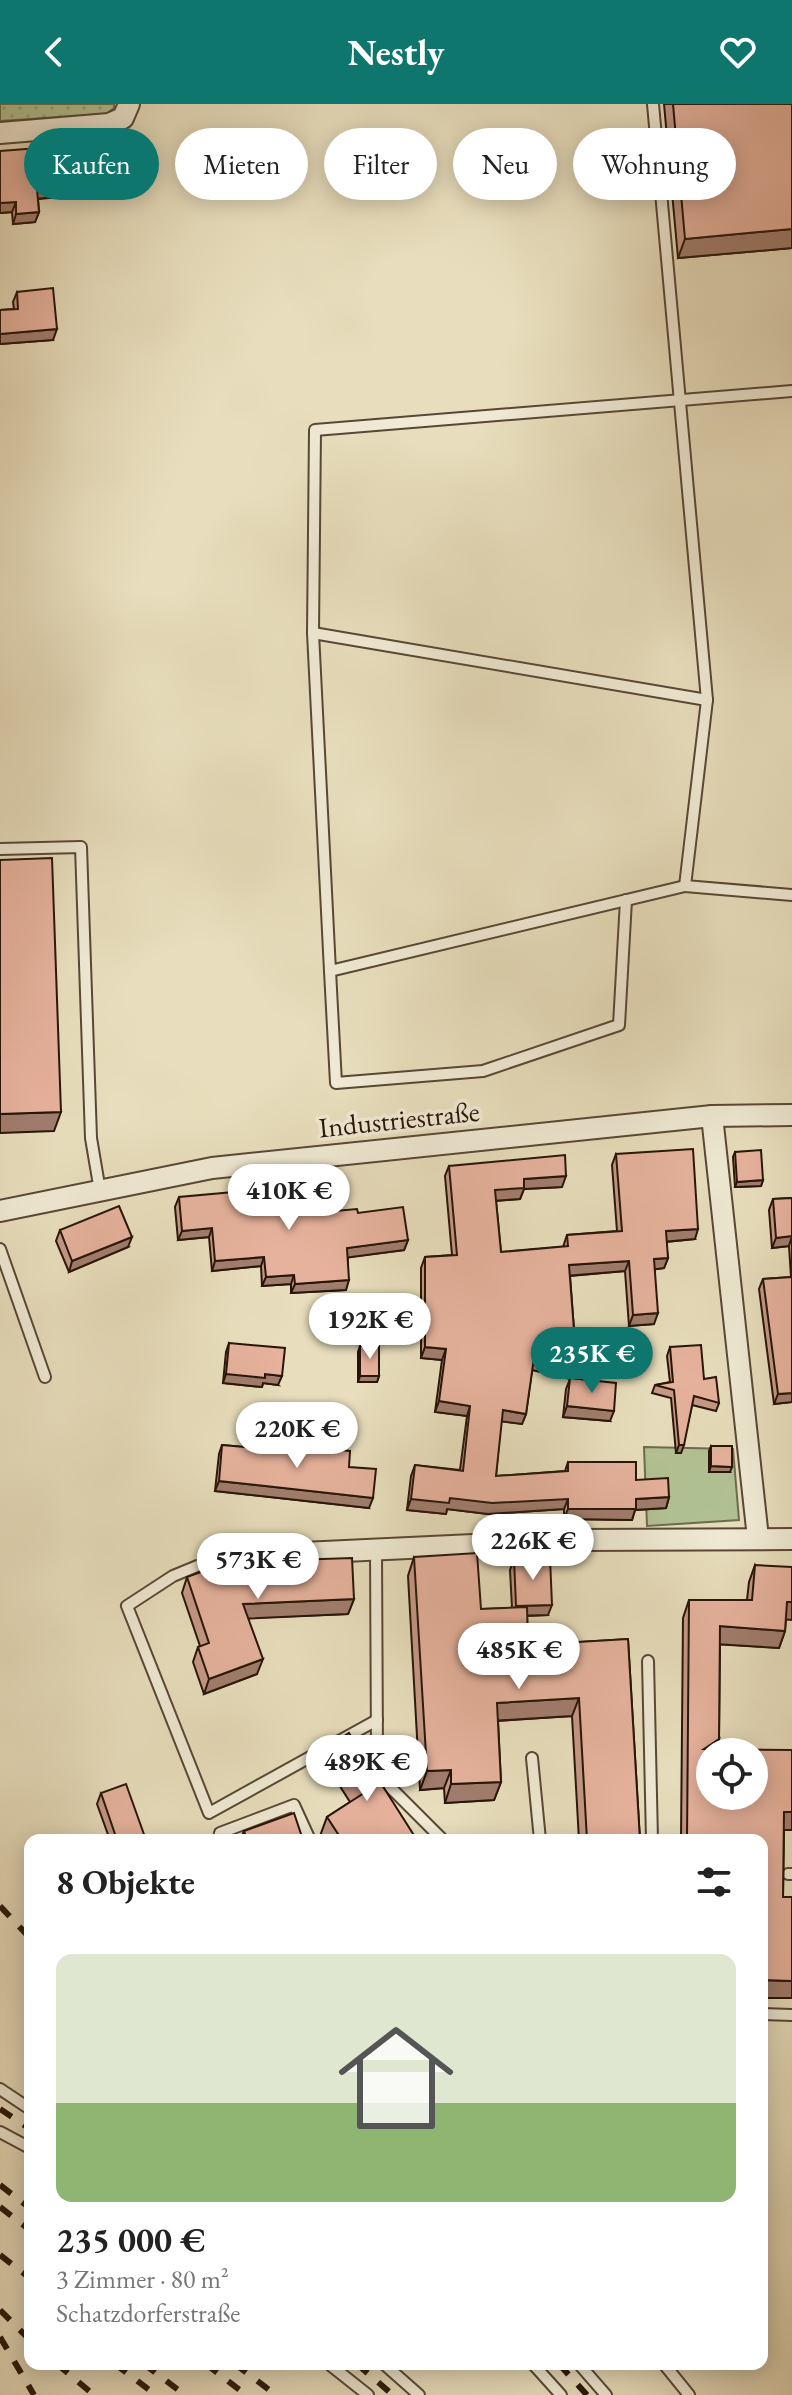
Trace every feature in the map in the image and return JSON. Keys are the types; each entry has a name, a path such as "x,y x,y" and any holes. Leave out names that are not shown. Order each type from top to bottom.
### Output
{"street":[{"path":"0,133 109,124 123,118 129,104"},
{"name":"Industriestraße","path":"0,1211 212,1168 712,1116 792,1115"},
{"path":"712,1116 758,1538"},
{"path":"219,1557 576,1540 792,1539"}],"lane":[{"path":"653,104 707,700 685,886"},
{"path":"626,900 619,1025 483,1071 336,1083 313,633 315,430 792,391"},
{"path":"313,633 707,700"},
{"path":"0,849 81,847 91,1138 100,1191"},
{"path":"330,971 685,886 792,895"},
{"path":"0,1249 45,1377"},
{"path":"376,1550 377,1753 390,1787 437,1834"},
{"path":"219,1557 173,1576 127,1606 209,1813 377,1720"},
{"path":"648,1661 652,1834"},
{"path":"532,1758 539,1834"},
{"path":"220,1834 294,1805 307,1834"},
{"path":"768,2014 792,2015"},
{"path":"0,2089 24,2105"},
{"path":"0,2132 24,2145"},
{"path":"337,2370 368,2395"},
{"path":"391,2370 419,2395"},
{"path":"538,2370 561,2395"},
{"path":"584,2370 606,2395"},
{"path":"669,2370 689,2395"}],"green space":[{"path":"0,104 114,104 114,108 106,114 0,121"},
{"path":"644,1447 733,1449 739,1520 647,1526"}],"building":[{"path":"673,104 792,104 792,229 685,239 682,200 736,200 736,128 675,128"},
{"path":"24,149 24,200 38,200 39,212 16,214 16,202 0,203 0,151"},
{"path":"53,288 57,329 0,334 0,310 18,309 17,292"},
{"path":"52,858 61,1112 0,1114 0,860"},
{"path":"693,1149 698,1229 666,1231 668,1258 654,1259 658,1313 633,1315 629,1261 569,1265 577,1369 534,1358 526,1414 503,1410 496,1476 568,1471 568,1462 636,1462 636,1480 668,1478 669,1497 636,1499 636,1509 568,1509 568,1499 492,1503 450,1498 449,1503 411,1499 415,1465 463,1471 470,1406 439,1401 446,1349 425,1347 425,1257 457,1255 449,1166 565,1155 566,1176 524,1179 524,1188 495,1190 501,1252 568,1246 567,1235 622,1231 616,1154"},
{"path":"761,1150 763,1180 737,1182 735,1152"},
{"path":"299,1186 301,1214 357,1209 358,1213 403,1207 408,1240 347,1248 349,1280 295,1284 294,1275 266,1277 264,1257 215,1261 212,1228 182,1231 179,1197"},
{"path":"792,1198 792,1236 776,1238 773,1199"},
{"path":"119,1206 132,1237 72,1261 60,1230"},
{"path":"792,1277 792,1393 778,1394 763,1279"},
{"path":"229,1343 285,1348 282,1376 265,1374 265,1378 226,1374"},
{"path":"701,1345 704,1379 716,1377 719,1403 694,1396 684,1445 679,1445 674,1390 655,1385 673,1382 670,1347"},
{"path":"360,1346 379,1346 379,1376 360,1376"},
{"path":"570,1378 616,1383 614,1411 567,1406"},
{"path":"222,1445 310,1453 310,1447 350,1451 349,1467 376,1469 373,1498 219,1481"},
{"path":"711,1446 732,1446 732,1467 711,1466"},
{"path":"477,1553 481,1609 527,1607 528,1645 628,1639 640,1834 587,1834 579,1698 497,1703 501,1782 451,1784 451,1770 427,1771 414,1557"},
{"path":"352,1558 354,1599 243,1604 263,1659 209,1679 198,1647 209,1643 187,1577 228,1562"},
{"path":"550,1558 552,1605 516,1606 514,1559"},
{"path":"755,1565 792,1567 792,1602 787,1602 785,1631 720,1626 719,1738 696,1738 696,1810 768,1810 768,1750 792,1750 792,1812 784,1812 783,1897 792,1897 792,1981 768,1980 768,1834 687,1834 689,1600 752,1600"},
{"path":"349,1733 413,1834 338,1834 327,1817 364,1793 332,1744"},
{"path":"126,1784 144,1834 115,1834 101,1793"},
{"path":"294,1813 301,1834 245,1834 244,1831"}],"railway":[{"path":"0,1906 24,1932"},
{"path":"0,2109 24,2125"},
{"path":"0,2185 24,2203"},
{"path":"0,2207 24,2225"},
{"path":"0,2255 24,2273"},
{"path":"0,2310 24,2334"},
{"path":"0,2337 34,2395"},
{"path":"64,2370 94,2395"},
{"path":"123,2370 156,2395"},
{"path":"152,2370 185,2395"},
{"path":"214,2370 246,2395"},
{"path":"243,2370 276,2395"},
{"path":"364,2370 393,2395"},
{"path":"564,2370 587,2395"}]}
